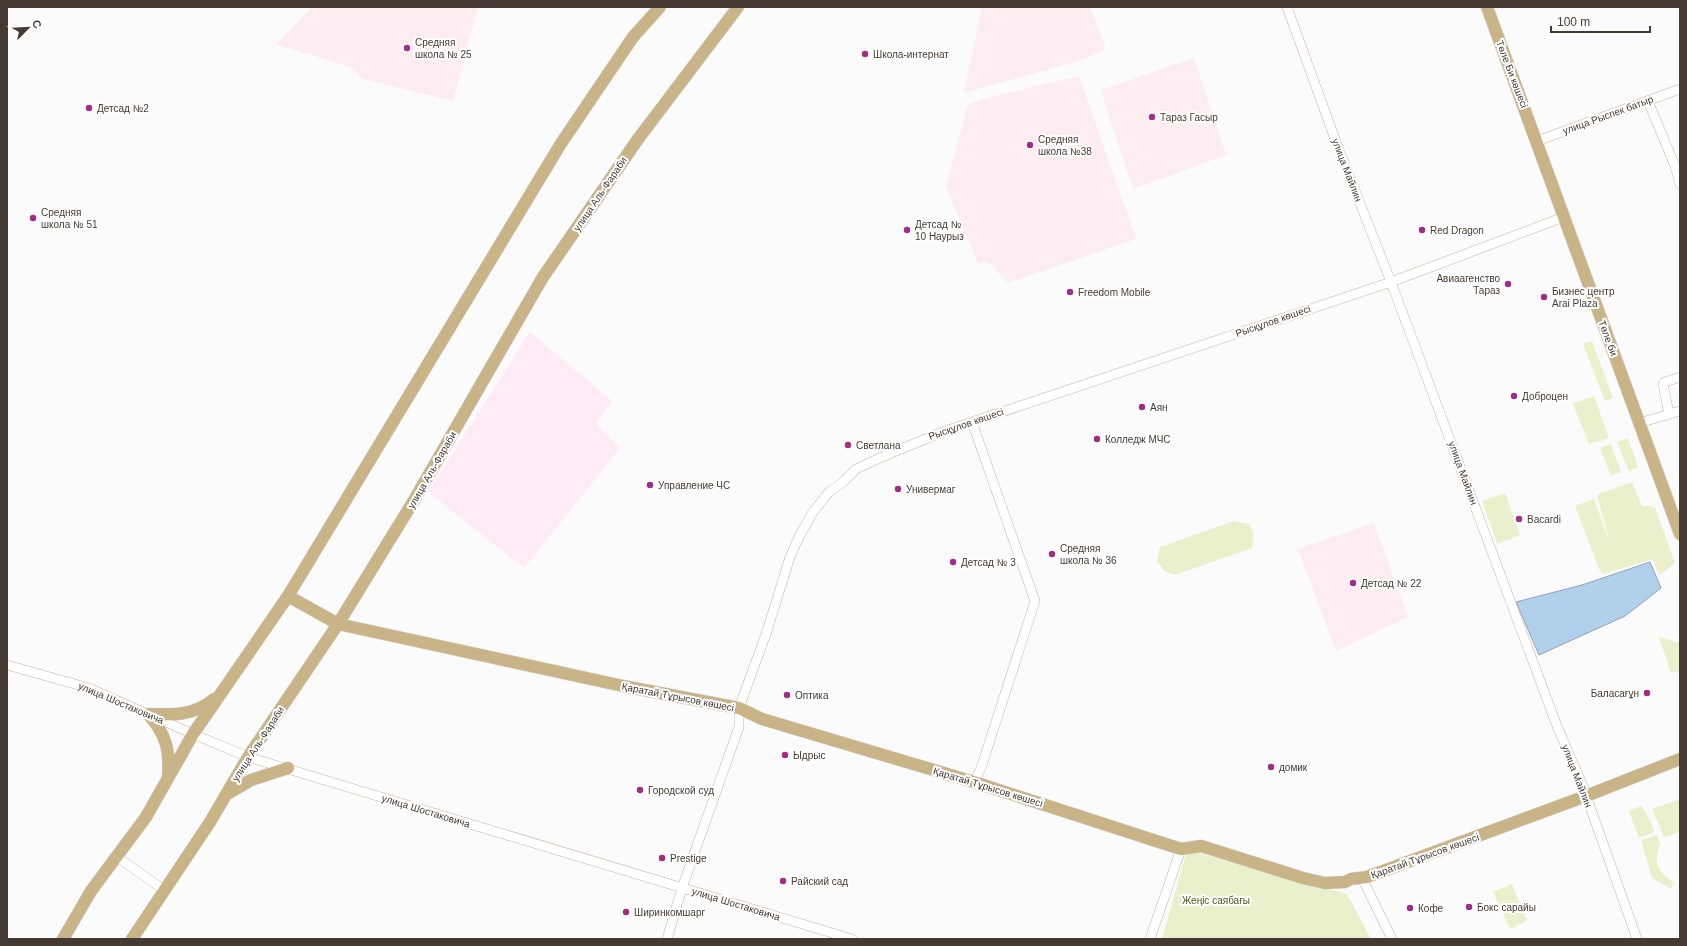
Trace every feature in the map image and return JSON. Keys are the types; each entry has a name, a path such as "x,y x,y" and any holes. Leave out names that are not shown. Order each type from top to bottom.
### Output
{"main road":[{"path":"63,939 91,891 146,816 193,734 288,596 560,145 633,37 660,7"},
{"name":"улица Аль-Фараби","path":"132,939 210,822 248,756 338,624 413,502 543,277 638,139 738,7"},
{"name":"Төле Би көшесі","path":"1487,7 1537,142"},
{"name":"Төле би","path":"1537,142 1680,534"},
{"name":"Қаратай Тұрысов көшесі","path":"288,596 338,624 623,686 739,708 762,719 974,782 1181,848 1201,846 1303,878 1325,883 1362,878 1586,796 1680,759"},
{"path":"148,714 189,713 201,708 221,693"},
{"path":"148,714 158,725 165,740 168,751 168,778"},
{"path":"225,796 238,786 251,780 288,768"}],"street":[{"name":"улица Майлин","path":"1287,7 1339,150 1391,282 1557,726 1572,758 1637,939"},
{"name":"улица Рыспек батыр","path":"1537,142 1680,89"},
{"path":"1648,101 1675,166 1680,184"},
{"name":"Рысқұлов көшесі","path":"668,939 682,888 739,727 739,708 766,634 790,557 813,512 829,492 842,483 856,469 945,431 1391,282 1564,217"},
{"path":"1669,414 1663,384 1680,377"},
{"path":"1640,423 1680,411"},
{"path":"972,422 1035,600 981,768 974,782"},
{"name":"улица Шостаковича","path":"7,665 89,688 193,734 248,756 852,939"},
{"path":"1150,939 1181,848"},
{"path":"116,856 164,890"},
{"path":"1362,878 1392,939"}],"shaded area":[{"path":"312,7 478,7 453,101 363,79 350,67 276,44"},
{"path":"982,7 1090,7 1106,49 1085,59 964,93"},
{"path":"1194,58 1226,155 1133,189 1100,88 1101,90"},
{"name":"Средняя школа №38","path":"1079,76 1136,239 1008,283 987,261 978,264 946,186 968,104"},
{"path":"530,332 612,401 596,423 620,448 524,568 428,492"},
{"path":"1374,523 1408,617 1336,651 1298,549"}],"green space":[{"path":"1592,341 1613,398 1605,401 1583,344"},
{"path":"1594,396 1609,438 1589,444 1573,404"},
{"path":"1628,438 1638,467 1629,471 1617,442"},
{"path":"1611,444 1621,472 1611,476 1600,448"},
{"path":"1632,482 1642,506 1655,508 1675,563 1659,575 1653,559 1603,574 1599,569 1575,506 1594,499 1610,543 1597,495"},
{"path":"1505,493 1520,535 1497,544 1482,501"},
{"path":"1234,521 1249,524 1254,535 1252,548 1175,575 1164,571 1157,561 1160,547"},
{"path":"1659,637 1680,643 1680,673 1679,671 1671,673"},
{"path":"1680,799 1680,831 1665,838 1652,809"},
{"path":"1641,806 1646,812 1655,832 1639,838 1629,811"},
{"path":"1657,835 1660,844 1657,857 1658,866 1664,874 1674,882 1671,889 1652,878 1641,840"},
{"name":"Жеңіс саябағы","path":"1187,850 1347,894 1371,939 1162,939"},
{"path":"1512,884 1527,921 1510,929 1493,892"}],"water":[{"path":"1650,562 1661,588 1625,616 1539,655 1516,602 1582,585"}],"place":[{"name":"Средняя школа № 25","path":"407,48"},
{"name":"Школа-интернат","path":"865,54"},
{"name":"Детсад №2","path":"89,108"},
{"name":"Тараз Гасыр","path":"1152,117"},
{"name":"Средняя школа №38","path":"1030,145"},
{"name":"Средняя школа № 51","path":"33,218"},
{"name":"Детсад № 10 Наурыз","path":"907,230"},
{"name":"Red Dragon","path":"1422,230"},
{"name":"Авиаагенство Тараз","path":"1508,284"},
{"name":"Freedom Mobile","path":"1070,292"},
{"name":"Бизнес центр Arai Plaza","path":"1544,297"},
{"name":"Доброцен","path":"1514,396"},
{"name":"Аян","path":"1142,407"},
{"name":"Колледж МЧС","path":"1097,439"},
{"name":"Светлана","path":"848,445"},
{"name":"Управление ЧС","path":"650,485"},
{"name":"Универмаг","path":"898,489"},
{"name":"Bacardi","path":"1519,519"},
{"name":"Средняя школа № 36","path":"1052,554"},
{"name":"Детсад № 3","path":"953,562"},
{"name":"Детсад № 22","path":"1353,583"},
{"name":"Баласағұн","path":"1647,693"},
{"name":"Оптика","path":"787,695"},
{"name":"Ыдрыс","path":"785,755"},
{"name":"домик","path":"1271,767"},
{"name":"Городской суд","path":"640,790"},
{"name":"Prestige","path":"662,858"},
{"name":"Райский сад","path":"783,881"},
{"name":"Бокс сарайы","path":"1469,907"},
{"name":"Кофе","path":"1410,908"},
{"name":"Ширинкомшарг","path":"626,912"}]}
